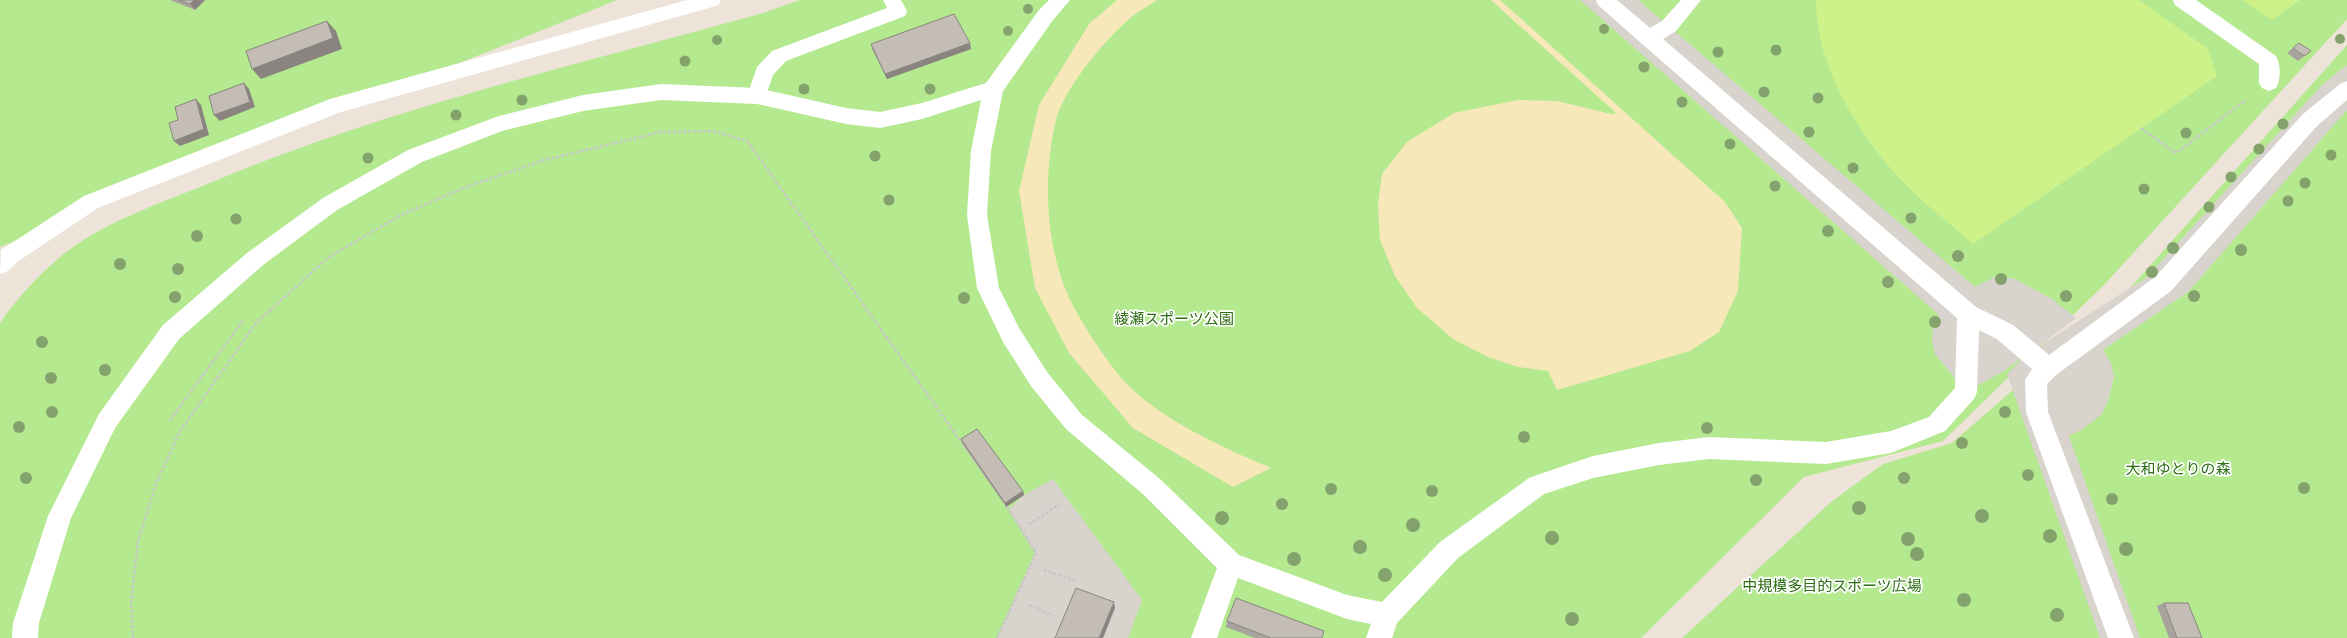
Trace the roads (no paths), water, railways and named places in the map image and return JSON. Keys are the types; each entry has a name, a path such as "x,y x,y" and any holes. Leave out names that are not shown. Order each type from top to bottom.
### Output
{"street":[{"path":"0,265 9,256 91,202 337,105 712,0"},
{"path":"757,96 764,72 779,56 898,11 892,0"},
{"path":"1061,0 1046,15 993,89 981,151 977,215 988,288 1011,335 1039,379 1074,422 1152,488 1231,564 1347,607 1387,616"},
{"path":"1605,0 1968,314 2005,332 2048,368"},
{"path":"1648,38 1669,26 1692,0"},
{"path":"2182,0 2269,61 2269,83"},
{"path":"25,638 26,623 60,516 107,421 171,332 254,259 330,204 415,156 499,124 583,103 661,92 757,96 846,116 880,120 922,111 993,89"},
{"path":"2121,638 2037,412 2036,380 2048,368 2163,284 2310,120 2347,89"},
{"path":"1379,638 1387,616 1449,550 1537,486 1593,467 1659,454 1709,448 1826,453 1891,442 1937,424 1966,392 1968,314"},
{"path":"1204,638 1231,564"}],"park label":[{"name":"綾瀬スポーツ公園","path":"1174,319"},
{"name":"大和ゆとりの森","path":"2178,469"},
{"name":"中規模多目的スポーツ広場","path":"1832,586"}]}
